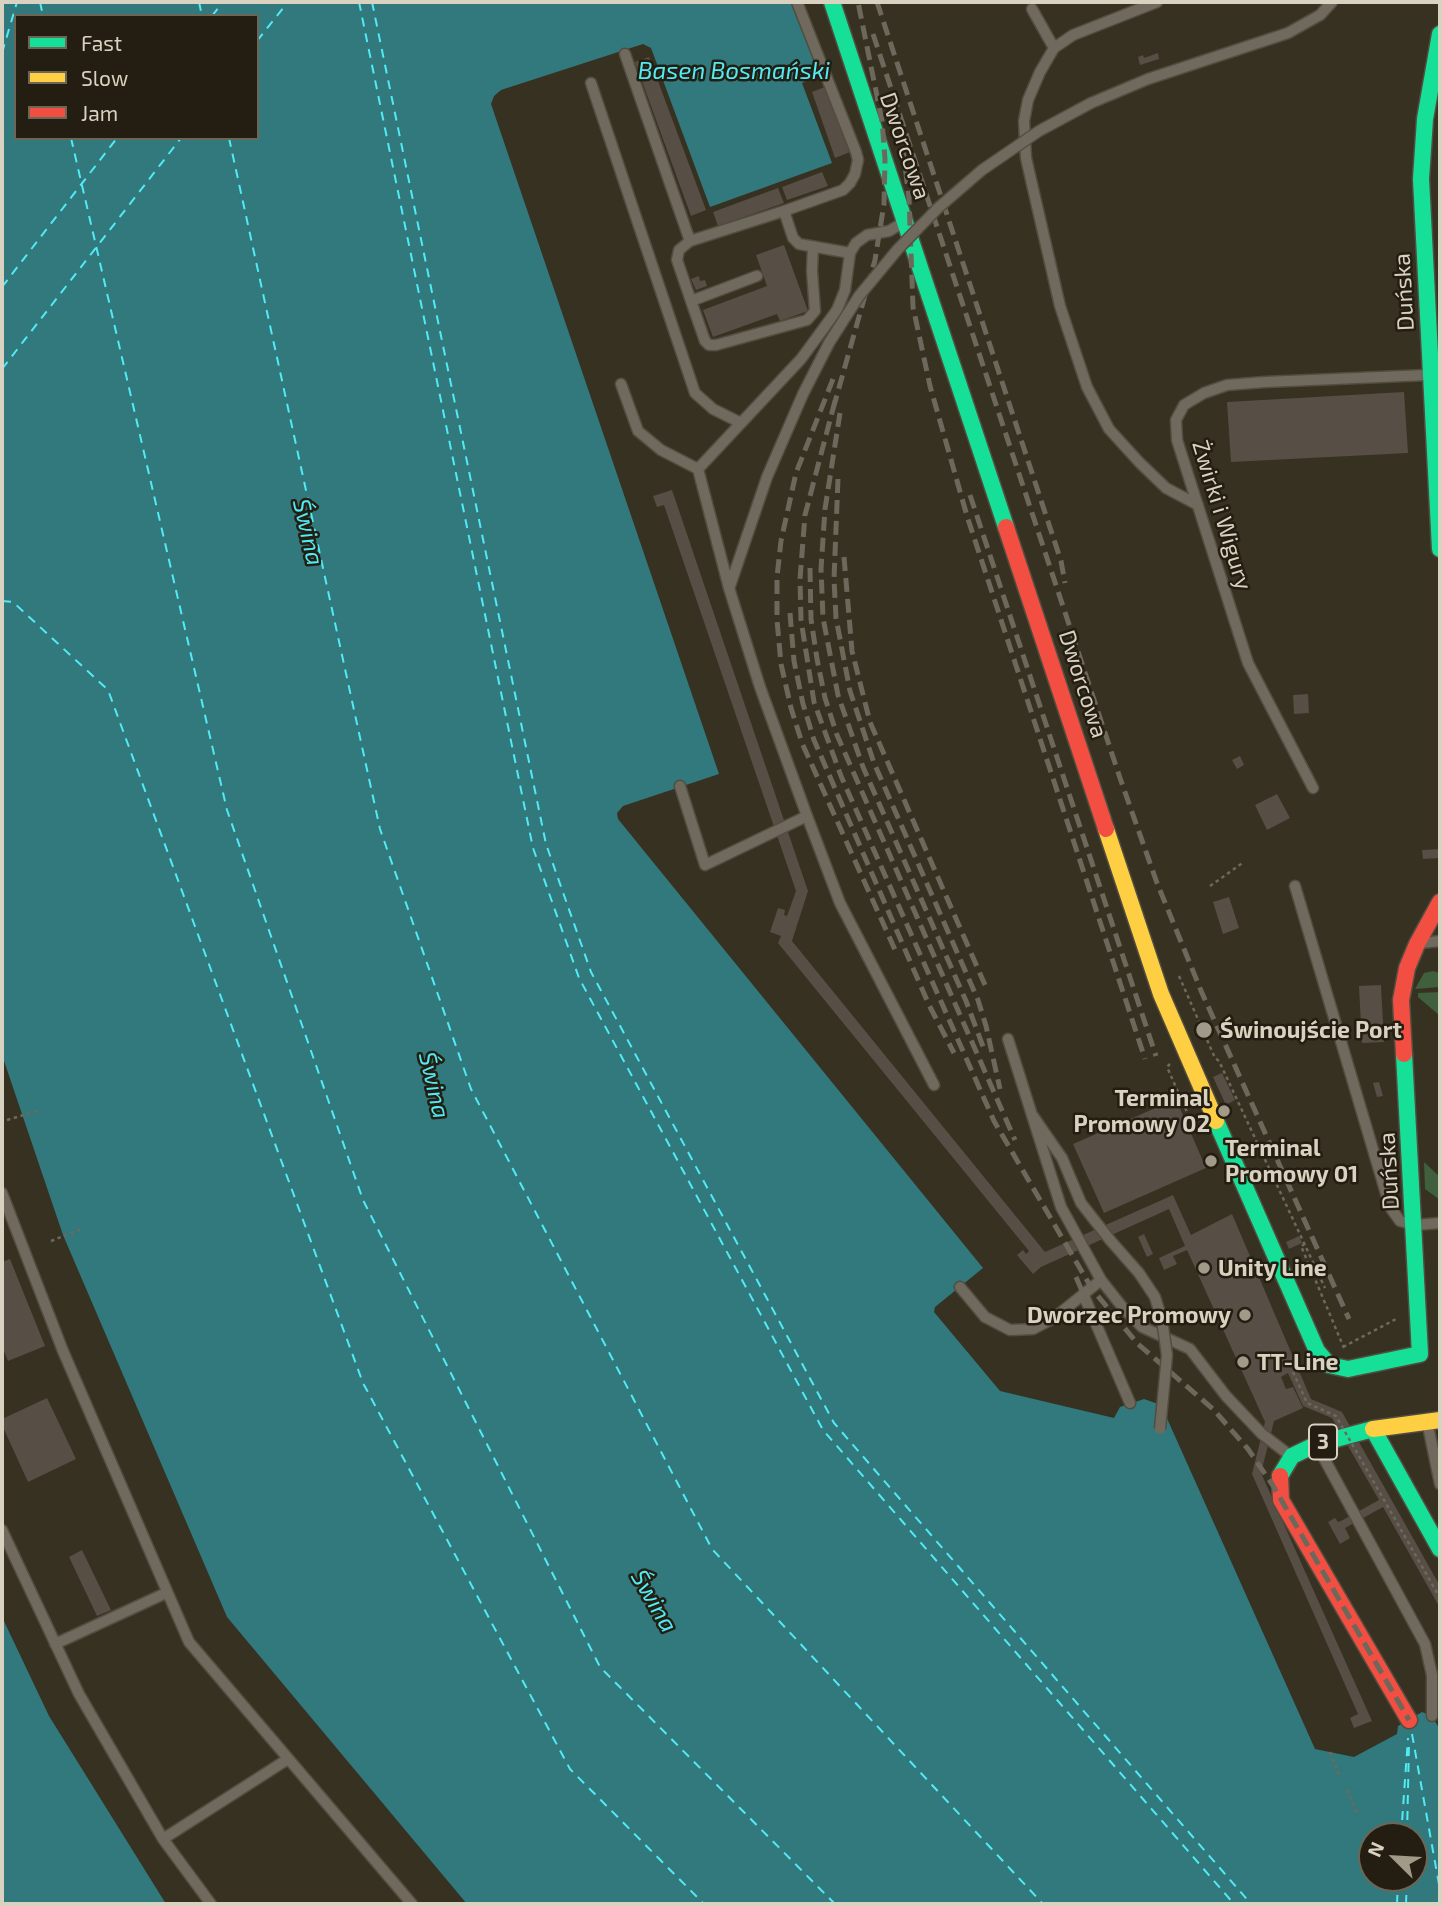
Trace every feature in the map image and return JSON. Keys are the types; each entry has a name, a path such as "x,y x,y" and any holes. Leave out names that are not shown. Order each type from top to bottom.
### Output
{"main road":[{"name":"Dworcowa","path":"832,2 907,221 1161,994 1312,1338 1322,1359 1329,1365"},
{"name":"Duńska","path":"1440,34 1421,147 1440,549"},
{"name":"Duńska","path":"1329,1365 1348,1369 1420,1354 1401,1000 1407,968 1440,902"},
{"name":"3","path":"1409,1720 1280,1500 1280,1475 1292,1456 1317,1444 1373,1429 1434,1420"},
{"path":"1373,1429 1440,1549"}],"lane":[{"path":"797,2 858,160 856,174 842,190 683,245 677,255 705,341 709,345 716,345 807,320 814,311 813,247"},
{"path":"1157,2 1073,35 1054,48 1028,100 1024,121 1026,158 1060,306 1087,387 1110,429 1139,462 1166,488 1198,505"},
{"path":"729,588 767,477 803,394 829,343 859,296 898,249 938,208 982,170 1039,131 1090,103 1148,79 1288,33 1320,15 1332,2"},
{"path":"1032,9 1054,48"},
{"path":"625,54 690,242"},
{"path":"591,83 695,393 713,409 741,423"},
{"path":"784,211 793,238 799,244 850,253"},
{"path":"698,469 801,359 836,310 845,290 850,253 856,243 867,235 889,231 907,221"},
{"path":"691,301 757,276"},
{"name":"Żwirki i Wigury","path":"1313,788 1248,663 1177,440 1176,420 1184,405 1204,393 1227,385 1431,375"},
{"path":"621,384 638,431 661,450 698,469 729,588 760,687 840,903 934,1085"},
{"path":"680,786 705,864 807,816"},
{"path":"1294,886 1390,1208 1400,1221 1415,1225 1440,1223"},
{"path":"1417,944 1440,941"},
{"path":"1008,1039 1028,1110 1061,1206 1101,1280 1142,1327 1191,1349 1226,1396 1262,1434 1292,1456"},
{"path":"1028,1110 1056,1146 1081,1203 1139,1273 1155,1297 1162,1320 1167,1356 1160,1429"},
{"path":"2,1193 63,1350 189,1642 412,1904"},
{"path":"960,1287 985,1317 1010,1330 1033,1329 1054,1318 1101,1280"},
{"path":"1084,1296 1130,1404"},
{"path":"1434,1420 1440,1484"},
{"path":"1317,1444 1425,1644 1432,1675 1432,1716"},
{"path":"2,1530 79,1694 163,1839 211,1904"},
{"path":"55,1644 166,1592"},
{"path":"163,1839 288,1759"}],"path":[{"path":"1210,886 1244,862"},
{"path":"1175,968 1325,1288"},
{"path":"7,1120 41,1110"},
{"path":"51,1241 84,1228"},
{"path":"1297,1241 1302,1239"},
{"path":"1304,1244 1301,1246 1344,1348 1398,1318"},
{"path":"1293,1372 1307,1403 1336,1416 1440,1598"},
{"path":"1330,1752 1339,1775"},
{"path":"1347,1790 1358,1815"}],"green space":[{"path":"1424,973 1440,973 1440,987 1415,989"},
{"path":"1440,992 1440,1016 1418,997 1418,993"},
{"path":"1424,1162 1440,1177 1440,1200 1425,1189"}],"water":[{"path":"2,2 792,2 820,76 802,83 832,163 710,207 651,48 643,44 501,90 494,96 491,104 719,774 623,806 617,813 618,819 983,1268 935,1307 934,1312 1000,1391 1114,1418 1120,1407 1144,1399 1161,1405 1315,1749 1354,1757 1397,1734 1398,1726 1422,1712 1432,1716 1440,1730 1440,1904 467,1904 227,1617 63,1235 2,1055"},
{"path":"2,1617 49,1716 166,1904 2,1904"}],"building":[{"path":"1158,53 1159,59 1140,65 1138,57 1143,55 1144,58"},
{"path":"649,57 706,210 691,216 635,62"},
{"path":"825,87 850,152 835,158 812,92"},
{"path":"822,172 828,186 787,200 782,187"},
{"path":"778,188 784,203 718,226 713,212"},
{"path":"784,245 808,311 780,321 777,314 713,337 703,310 767,286 756,255"},
{"path":"699,276 700,281 705,280 707,286 696,290 691,279"},
{"path":"1404,392 1408,453 1231,462 1227,402"},
{"path":"672,490 808,891 792,941 1045,1252 1173,1195 1191,1235 1232,1214 1311,1399 1342,1412 1440,1586 1440,1608 1383,1507 1345,1528 1350,1538 1340,1544 1328,1522 1335,1518 1338,1522 1341,1521 1379,1500 1332,1418 1303,1406 1288,1373 1281,1377 1286,1389 1293,1387 1303,1408 1274,1421 1261,1473 1372,1721 1354,1728 1350,1718 1358,1714 1252,1474 1265,1422 1187,1250 1173,1256 1177,1264 1164,1270 1159,1258 1185,1246 1169,1209 1041,1267 1033,1274 1017,1255 1023,1250 1026,1254 1029,1251 778,943 781,936 770,932 778,908 785,910 784,915 787,916 796,891 664,505 657,507 653,496"},
{"path":"1308,694 1309,713 1294,714 1293,695"},
{"path":"1240,756 1244,765 1237,769 1232,760"},
{"path":"1277,794 1290,818 1267,830 1255,805"},
{"path":"1440,849 1440,858 1423,859 1422,850"},
{"path":"1229,897 1239,928 1223,934 1213,902"},
{"path":"1381,985 1384,1042 1362,1043 1359,986"},
{"path":"1222,1073 1235,1100 1226,1105 1213,1077"},
{"path":"1379,1082 1383,1096 1377,1097 1373,1083"},
{"path":"1176,1099 1206,1168 1104,1213 1073,1144"},
{"path":"1144,1234 1153,1254 1147,1257 1138,1237"},
{"path":"1299,1236 1302,1243 1289,1249 1286,1242"},
{"path":"10,1259 45,1346 8,1361 2,1346 2,1262"},
{"path":"47,1398 76,1459 28,1482 2,1425 2,1419"},
{"path":"82,1550 111,1610 97,1616 69,1557"}],"ferry route":[{"path":"2,53 17,2"},
{"path":"40,2 43,14"},
{"path":"199,2 202,14"},
{"path":"214,14 223,2"},
{"path":"259,38 288,2"},
{"path":"359,2 533,848 579,978 823,1430 1234,1904"},
{"path":"372,2 546,844 591,972 834,1423 1251,1904"},
{"path":"71,140 227,810 363,1200 600,1667 835,1904"},
{"path":"2,287 115,140"},
{"path":"2,369 179,140"},
{"path":"229,140 380,829 471,1089 712,1549 1043,1904"},
{"path":"2,601 13,602 108,690 363,1383 570,1769 704,1904"},
{"path":"1412,1734 1440,1890"},
{"path":"1402,1822 1408,1738"},
{"path":"1407,1822 1409,1743"},
{"path":"1397,1892 1397,1904"},
{"path":"1406,1892 1406,1904"}],"railway":[{"path":"833,409 875,260 884,204 882,121 858,2"},
{"path":"877,2 1061,561 1065,583"},
{"path":"873,34 1157,883 1202,993 1349,1319"},
{"path":"903,149 909,198 913,307 930,386 967,516 1145,1059"},
{"path":"833,379 796,473 781,541 777,577 781,664 802,743 896,952"},
{"path":"835,401 805,515 800,579 801,620 814,702 841,776 994,1121 1092,1289 1138,1344 1213,1409 1248,1449 1272,1484 1409,1720"},
{"path":"840,413 825,509 821,569 823,618 838,695 863,767 966,1001 984,1049"},
{"path":"838,479 834,579 836,618 850,691 874,763 978,1000 1000,1089"},
{"path":"970,495 1156,1056"},
{"path":"844,557 852,651 870,722 985,985"},
{"path":"810,568 811,619 817,659 825,698 837,735 1015,1140"},
{"path":"790,613 794,661 814,740 929,1005 954,1053"},
{"path":"1076,1277 1130,1403"}],"traffic: fast":[{"path":"832,2 1006,527"},
{"path":"1440,34 1425,119 1421,179 1440,549"},
{"path":"1216,1121 1317,1351 1329,1365 1348,1369 1420,1354 1404,1054"},
{"path":"1280,1476 1292,1456 1317,1444 1373,1429 1440,1549"}],"traffic: slow":[{"path":"1106,829 1161,994 1216,1121"},
{"path":"1373,1429 1440,1420"}],"traffic: jam":[{"path":"1006,527 1106,829"},
{"path":"1404,1054 1401,1000 1407,968 1440,902"},
{"path":"1280,1476 1281,1500 1409,1720"}],"place":[{"name":"Świnoujście Port","path":"1204,1030"},
{"name":"Terminal Promowy 02","path":"1224,1111"},
{"name":"Terminal Promowy 01","path":"1211,1161"},
{"name":"Unity Line","path":"1204,1268"},
{"name":"Dworzec Promowy","path":"1245,1315"},
{"name":"TT-Line","path":"1243,1362"}],"water label":[{"name":"Basen Bosmański","path":"734,71"},
{"name":"Świna","path":"308,532"},
{"name":"Świna","path":"434,1085"},
{"name":"Świna","path":"654,1601"}]}
